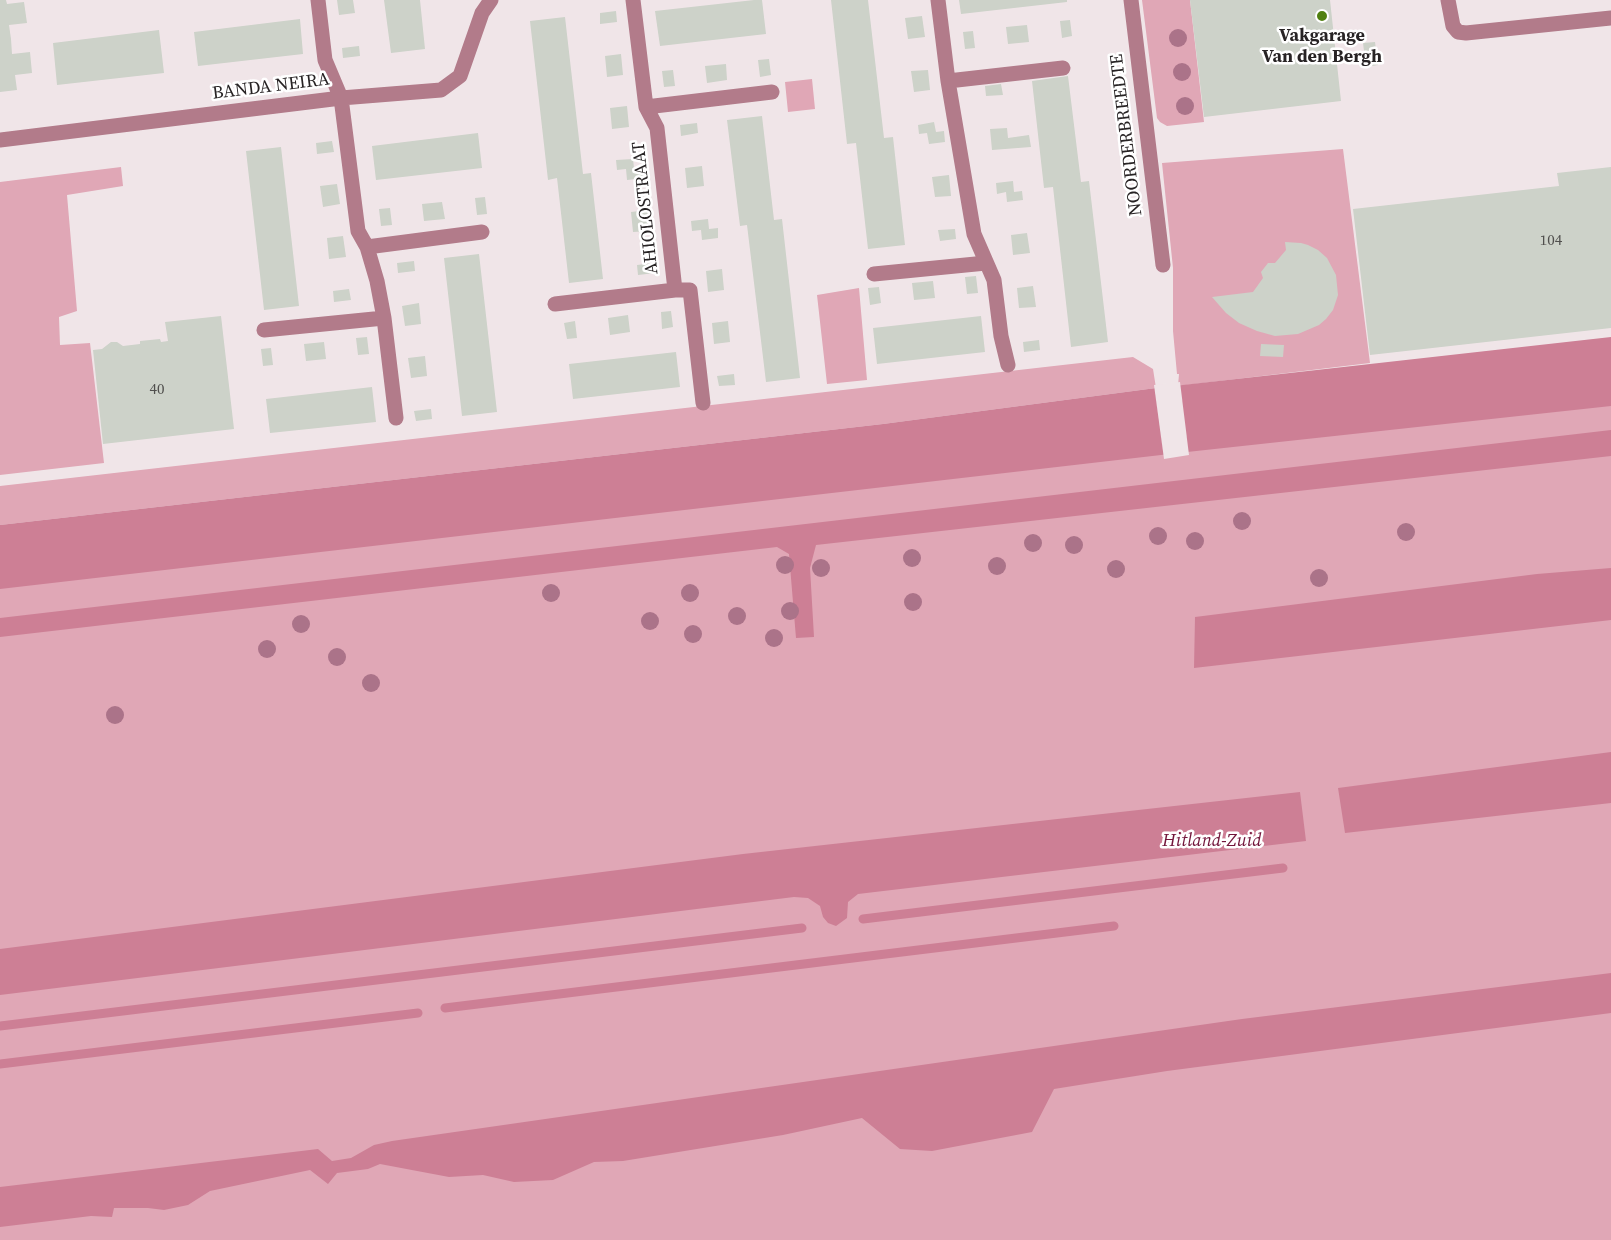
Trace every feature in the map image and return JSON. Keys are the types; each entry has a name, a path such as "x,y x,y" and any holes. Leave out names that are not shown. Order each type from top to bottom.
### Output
{"street":[{"path":"318,0 325,60 341,98 358,231 367,247 377,281 384,318 396,418"},
{"name":"BANDA NEIRA","path":"0,140 341,98 441,90 460,76 482,13 491,0"},
{"name":"AHIOLOSTRAAT","path":"633,0 646,107 657,128 675,290"},
{"path":"938,0 948,81 974,234 994,280 1001,336 1008,365"},
{"name":"NOORDERBREEDTE","path":"1131,0 1163,266"},
{"path":"1448,0 1453,26 1458,32 1466,33 1611,18"},
{"path":"948,81 1063,68"},
{"path":"646,107 772,92"},
{"path":"367,247 482,232"},
{"path":"874,274 986,263"},
{"name":"AHIOLOSTRAAT","path":"555,304 690,290 703,403"},
{"path":"264,330 384,318"}],"green space":[{"path":"1142,0 1190,0 1204,122 1167,126 1157,118"},
{"path":"812,79 815,109 788,112 785,82"},
{"path":"1343,149 1370,363 1178,386 1179,374 1177,374 1173,331 1173,268 1162,163"},
{"path":"121,167 123,186 67,195 77,311 59,317 60,345 90,343 104,463 0,475 0,182"},
{"path":"859,288 867,380 827,384 817,295"},
{"path":"1133,357 1153,369 1156,388 883,424 0,525 0,486"},
{"name":"Hitland-Zuid","path":"1611,393 1611,1240 0,1240 0,571"}],"shaded area":[{"path":"1611,337 1611,406 1187,452 0,589 0,525 883,424 1156,388"},
{"path":"1611,430 1611,456 816,545 810,568 814,637 796,638 789,554 777,547 0,637 0,618"},
{"path":"1611,568 1611,620 1194,668 1195,617 1537,574"},
{"path":"1611,752 1611,803 1345,833 1338,788"},
{"path":"1300,792 1306,841 858,894 848,902 847,918 836,926 828,923 823,917 820,906 808,898 794,897 0,995 0,949 743,854"},
{"path":"1611,973 1611,1013 1167,1071 1054,1089 1032,1132 932,1151 900,1149 862,1118 783,1135 623,1161 594,1162 553,1180 514,1182 483,1175 449,1177 380,1164 368,1169 337,1173 328,1184 310,1170 210,1191 188,1205 164,1210 114,1208 112,1217 91,1216 0,1227 0,1187 318,1149 332,1161 351,1158 374,1145 392,1141 1242,1019"}],"pier":[{"path":"1180,382 1189,455 1164,459 1154,385"}],"building":[{"path":"0,0 6,0 7,4 24,2 27,23 9,25 12,54 30,52 32,73 15,75 17,90 0,92"},
{"path":"337,0 353,0 355,13 339,15"},
{"path":"384,0 420,0 425,49 391,53"},
{"path":"762,0 766,34 660,46 655,11"},
{"path":"831,0 868,0 884,138 893,137 905,245 868,249 856,143 847,144"},
{"path":"959,0 1067,0 1067,2 961,14"},
{"path":"1190,0 1330,0 1341,101 1204,117"},
{"path":"616,11 617,22 600,24 600,13"},
{"path":"922,16 925,37 908,39 905,18"},
{"path":"565,17 583,174 591,173 603,279 569,283 557,178 548,180 530,21"},
{"path":"300,19 303,54 198,66 194,32"},
{"path":"1070,20 1072,36 1062,38 1060,21"},
{"path":"1027,25 1029,42 1008,44 1006,27"},
{"path":"159,30 164,73 57,85 53,43"},
{"path":"973,31 975,48 965,49 963,32"},
{"path":"1375,42 1378,65 1366,67 1363,43"},
{"path":"359,46 360,56 343,58 342,48"},
{"path":"621,54 623,75 607,77 605,56"},
{"path":"769,59 771,75 760,77 758,60"},
{"path":"726,64 727,80 707,83 705,66"},
{"path":"673,70 675,86 664,87 662,71"},
{"path":"928,70 930,90 914,92 911,71"},
{"path":"1068,76 1081,182 1089,181 1108,342 1071,347 1053,187 1044,188 1032,81"},
{"path":"1001,84 1003,95 986,96 985,86"},
{"path":"627,106 629,127 612,129 610,108"},
{"path":"762,116 774,220 782,219 800,378 766,382 747,225 740,226 727,120"},
{"path":"934,122 936,132 944,131 945,142 929,144 927,133 919,134 918,125"},
{"path":"697,123 698,133 681,136 680,125"},
{"path":"1007,128 1008,138 1029,135 1031,147 992,150 990,129"},
{"path":"478,133 482,168 376,180 372,146"},
{"path":"332,141 334,152 317,154 316,143"},
{"path":"281,147 299,306 264,310 246,151"},
{"path":"633,159 634,168 643,167 644,178 627,180 626,169 617,170 616,160"},
{"path":"702,166 704,186 687,188 685,168"},
{"path":"1611,167 1611,328 1370,355 1353,209 1559,186 1557,173"},
{"path":"949,175 951,196 935,197 932,177"},
{"path":"1013,181 1014,192 1022,191 1023,200 1007,202 1006,192 997,194 996,183"},
{"path":"337,184 340,204 323,207 320,186"},
{"path":"485,197 487,214 477,215 475,198"},
{"path":"442,202 445,219 424,221 422,204"},
{"path":"390,208 392,225 381,226 379,209"},
{"path":"647,210 650,231 633,232 631,212"},
{"path":"708,219 709,229 718,228 718,238 702,240 701,230 692,231 691,221"},
{"path":"955,229 956,239 940,241 938,230"},
{"path":"1027,233 1030,253 1013,255 1011,235"},
{"path":"343,236 346,257 329,259 327,238"},
{"path":"1285,242 1308,245 1327,258 1336,275 1338,295 1333,310 1319,325 1298,334 1275,336 1239,323 1226,313 1212,297 1253,292 1263,278 1261,272 1268,263 1275,263 1286,250"},
{"path":"479,254 497,412 462,416 444,258"},
{"path":"414,261 415,271 398,273 397,263"},
{"path":"654,263 655,273 638,275 637,265"},
{"path":"722,269 724,290 708,292 706,271"},
{"path":"976,276 978,293 967,294 965,277"},
{"path":"933,281 935,298 914,300 912,283"},
{"path":"1033,286 1036,307 1019,308 1017,288"},
{"path":"879,287 881,303 870,305 868,288"},
{"path":"349,289 351,300 334,302 333,291"},
{"path":"419,303 421,324 405,326 402,306"},
{"path":"671,311 673,327 662,329 661,312"},
{"path":"628,315 630,332 610,335 608,318"},
{"path":"221,316 234,429 103,444 93,350 102,349 111,342 117,342 123,346 140,344 140,341 160,339 161,342 168,341 165,322"},
{"path":"981,316 985,352 877,364 873,328"},
{"path":"575,321 577,338 567,339 564,323"},
{"path":"728,321 730,342 714,344 712,323"},
{"path":"367,337 369,354 358,355 356,338"},
{"path":"1039,340 1040,350 1024,352 1023,342"},
{"path":"324,342 326,359 306,361 304,344"},
{"path":"1261,344 1284,345 1283,357 1260,356"},
{"path":"271,348 273,365 263,366 261,349"},
{"path":"676,352 680,387 573,399 569,364"},
{"path":"425,356 427,376 411,378 408,358"},
{"path":"734,374 735,385 719,386 717,376"},
{"path":"372,387 376,422 270,433 266,399"},
{"path":"431,409 432,419 416,421 414,411"}],"waterway":[{"path":"863,919 1283,868"},
{"path":"445,1008 1114,926"},
{"path":"0,1026 802,928"},
{"path":"0,1064 418,1013"}],"place":[{"name":"Vakgarage Van den Bergh","path":"1322,16"}]}
